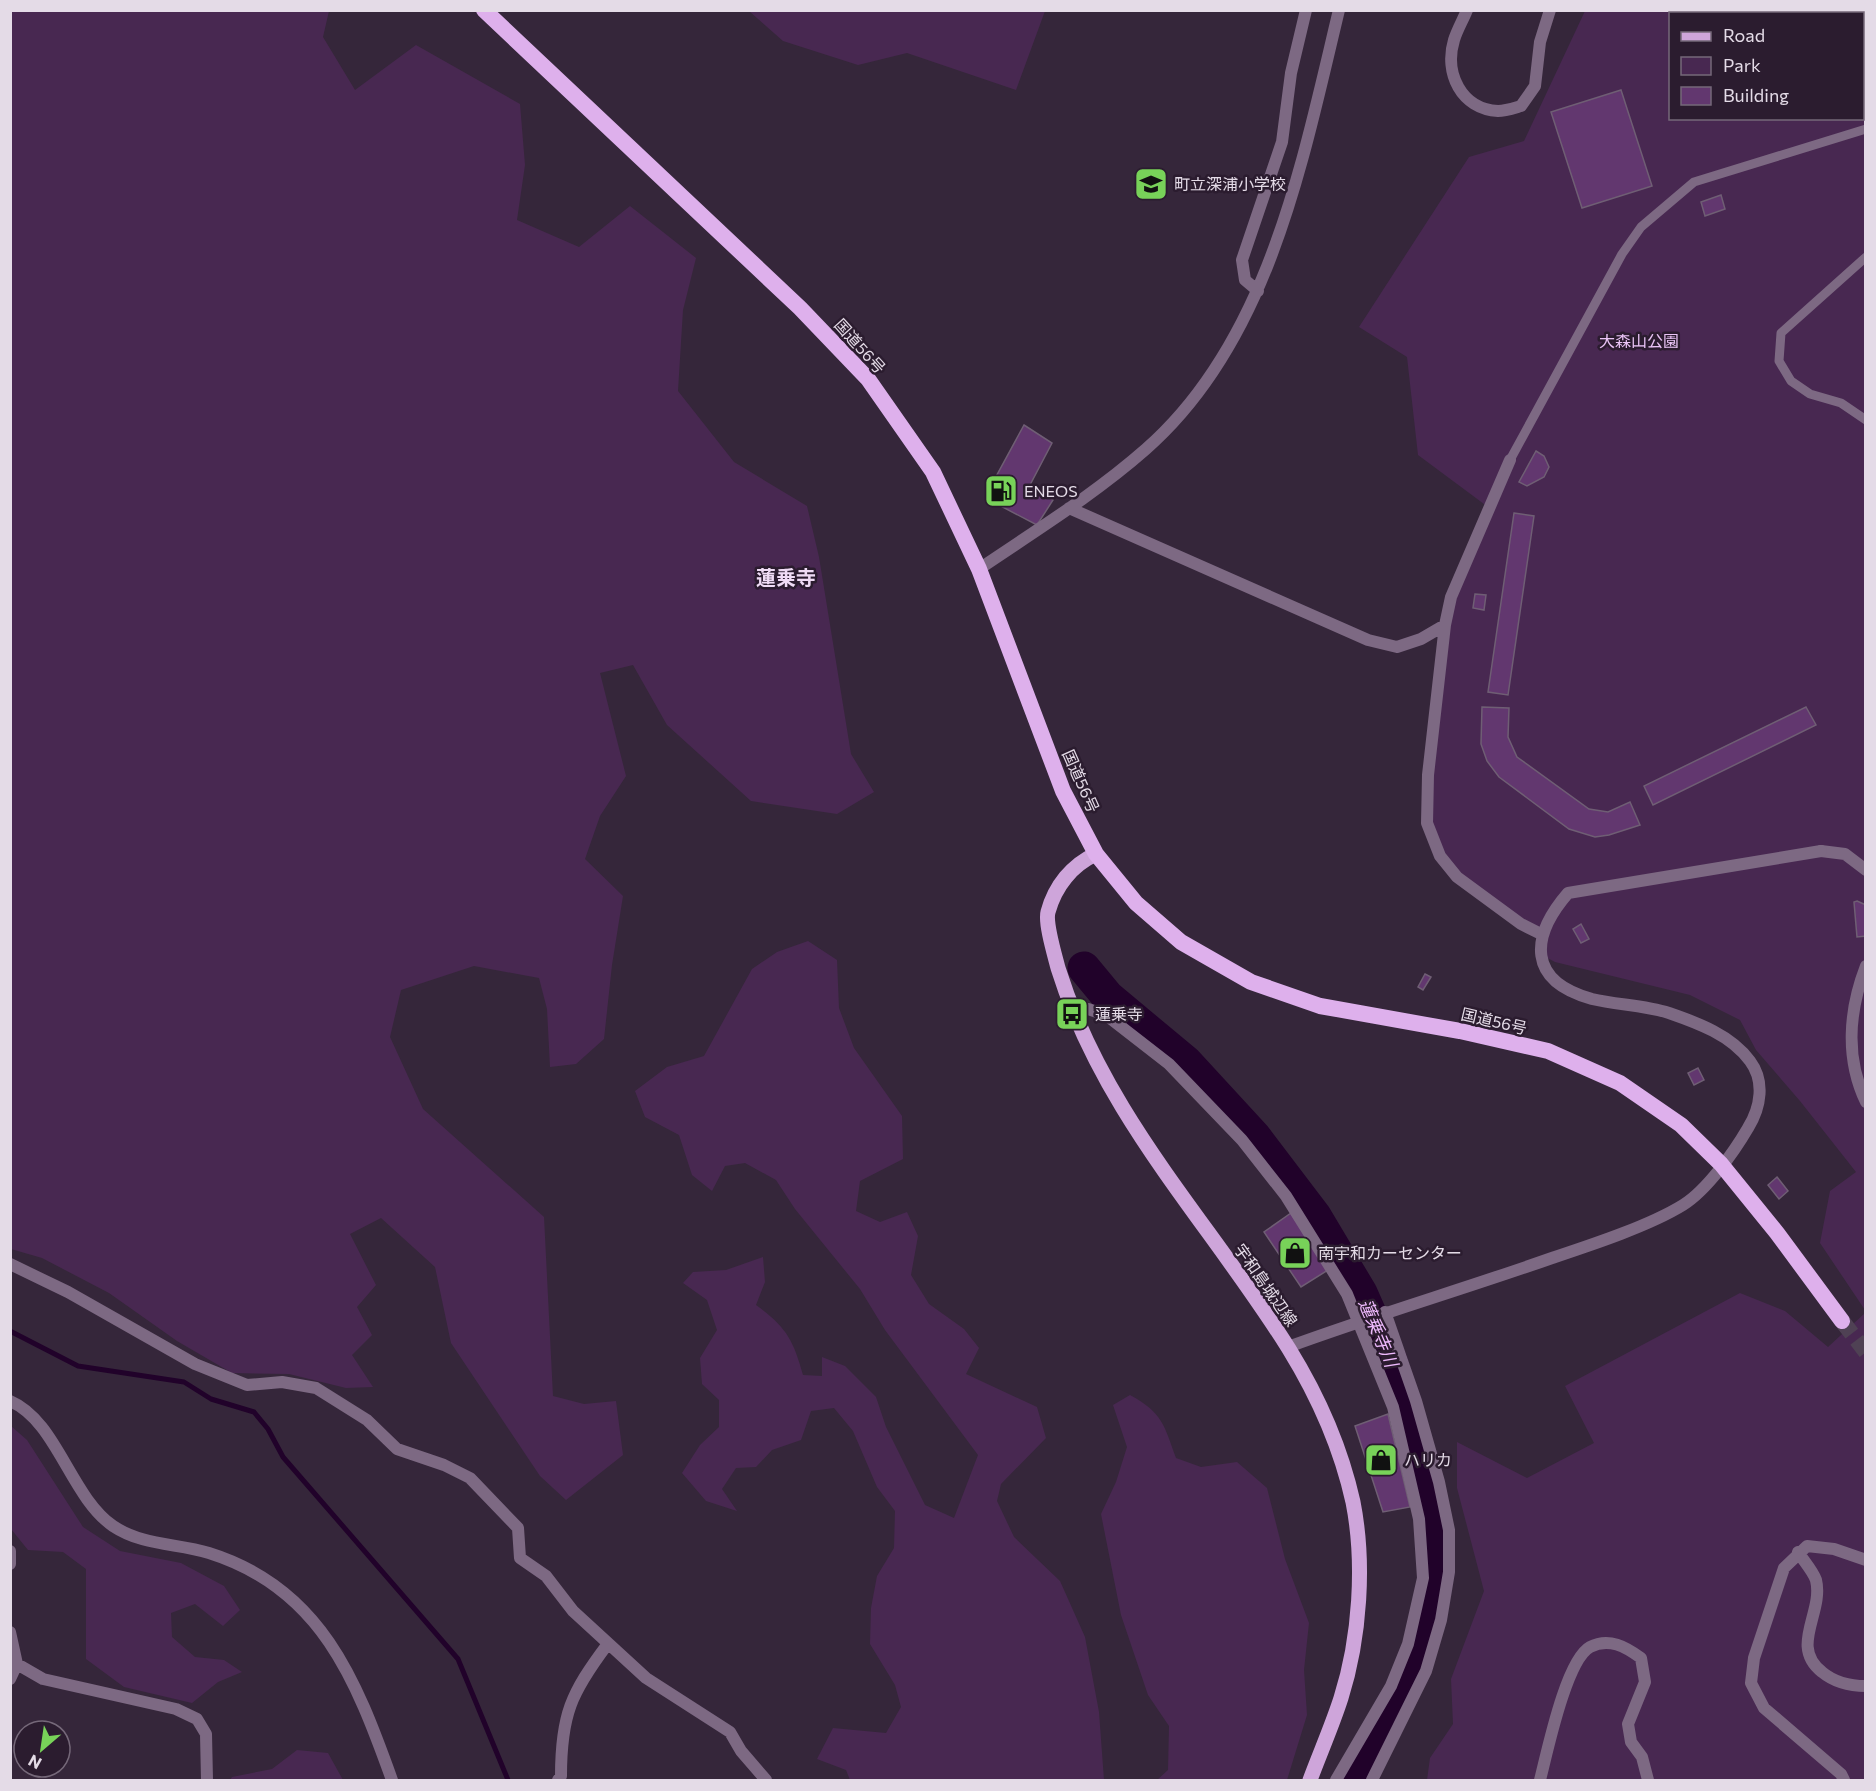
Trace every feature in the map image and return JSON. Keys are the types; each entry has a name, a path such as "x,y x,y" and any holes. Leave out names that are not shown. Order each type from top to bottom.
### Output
{"highway":[{"name":"国道56号","path":"484,10 800,308 867,379 933,472 979,569 1063,791 1096,854 1136,903 1181,942 1251,982 1320,1006 1460,1031 1548,1052 1620,1083 1681,1125 1721,1164 1777,1233 1842,1321"}],"main road":[{"name":"宇和島城辺線","path":"1096,854 1081,861 1063,879 1047,914 1055,958 1071,1008 1089,1048 1124,1113 1287,1347 1319,1400 1353,1502 1358,1557 1356,1626 1342,1696 1310,1780"}],"street":[{"path":"1258,291 1245,280 1242,260 1282,142 1292,73 1306,10"},
{"path":"979,569 1069,508 1146,449 1190,403 1234,341 1258,291 1306,148 1339,10"},
{"path":"1467,10 1453,41 1451,76 1465,97 1476,106 1498,111 1521,106 1535,86 1540,42 1550,10"},
{"path":"1510,460 1451,597 1445,625 1428,775 1427,823 1440,856 1457,877 1521,924 1541,934"},
{"path":"1069,508 1368,640 1397,647 1421,639 1445,625"},
{"path":"1287,1347 1385,1312 1498,1277 1648,1221 1684,1205 1707,1184 1749,1127 1761,1098 1759,1072 1743,1051 1712,1029 1667,1012 1591,998 1566,987 1550,974 1540,954 1541,934 1552,911 1569,893 1821,850 1845,854 1866,870"},
{"path":"1866,966 1857,987 1851,1042 1854,1072 1866,1102"},
{"path":"1071,1008 1088,1009 1106,1015 1169,1064 1242,1140 1286,1196 1347,1294 1394,1407 1419,1519 1423,1578 1408,1644 1391,1686 1336,1780"},
{"path":"10,1264 68,1292 195,1364 247,1385 282,1382 316,1388 367,1420 397,1449 444,1465 470,1478 518,1528 520,1558 546,1576 573,1611 607,1645 646,1678 730,1732 741,1751 766,1780"},
{"path":"1372,1780 1426,1671 1441,1620 1449,1572 1449,1530 1439,1482 1416,1401 1385,1312"},
{"path":"10,1401 19,1405 47,1435 83,1496 113,1526 151,1543 209,1553 259,1575 299,1603 332,1643 369,1715 392,1780"},
{"path":"1844,1780 1841,1773 1764,1708 1751,1683 1754,1658 1774,1593 1784,1568 1798,1552 1807,1546 1834,1549 1866,1560"},
{"path":"10,1551 10,1564"},
{"path":"1798,1552 1816,1580 1815,1603 1806,1643 1813,1665 1831,1680 1866,1686"},
{"path":"10,1632 17,1664 10,1679"},
{"path":"1540,1780 1562,1697 1580,1657 1589,1647 1608,1642 1627,1647 1641,1658 1646,1682 1628,1724 1632,1742 1647,1772 1648,1780"},
{"path":"558,1780 561,1776 561,1736 566,1713 580,1685 607,1645"},
{"path":"17,1664 43,1679 176,1709 197,1719 206,1734 207,1780"}],"lane":[{"path":"1510,460 1622,254 1641,227 1694,182 1866,129"},
{"path":"1866,257 1781,333 1779,361 1791,381 1810,394 1841,403 1866,420"}],"green space":[{"path":"10,11 329,11 323,37 355,90 416,45 520,104 525,165 517,220 579,247 630,206 696,258 683,310 678,391 734,462 807,506 819,557 851,754 874,792 837,814 751,801 667,725 633,665 600,673 626,776 600,816 585,859 623,896 612,965 604,1039 576,1064 550,1067 547,1009 539,978 474,966 401,990 390,1037 423,1109 544,1217 553,1396 584,1404 616,1401 623,1455 566,1500 540,1476 451,1343 435,1267 381,1218 350,1234 376,1285 357,1307 372,1335 352,1355 373,1387 346,1388 289,1374 232,1373 177,1341 109,1293 42,1258 11,1249"},
{"path":"749,11 1045,11 1016,90 907,53 858,65 783,41"},
{"name":"大森山公園","path":"1585,11 1865,11 1865,1310 1820,1243 1830,1191 1856,1172 1756,1050 1740,1020 1690,995 1555,962 1540,954 1541,934 1457,877 1427,823 1445,625 1488,507 1418,455 1407,357 1359,327 1469,157 1524,141"},
{"path":"808,941 837,960 839,1008 854,1048 902,1116 903,1159 860,1181 856,1211 880,1222 907,1212 918,1236 911,1275 929,1304 964,1329 979,1348 966,1374 1037,1407 1046,1438 1001,1484 997,1501 1014,1537 1060,1581 1085,1637 1099,1712 1104,1780 850,1780 846,1770 817,1759 833,1728 886,1733 901,1707 895,1685 870,1644 871,1608 877,1576 894,1548 895,1511 877,1487 853,1431 834,1408 811,1411 801,1440 772,1450 756,1467 736,1468 722,1489 737,1511 706,1501 682,1473 700,1445 719,1427 719,1400 702,1384 700,1358 717,1330 707,1300 683,1283 693,1272 726,1270 763,1257 765,1282 756,1305 775,1320 787,1335 796,1352 803,1375 822,1376 822,1357 845,1366 876,1397 886,1427 925,1505 954,1518 978,1455 885,1330 860,1289 795,1209 776,1180 745,1163 725,1166 712,1191 692,1175 679,1135 645,1117 635,1091 667,1067 704,1056 752,969 777,952"},
{"path":"1740,1293 1785,1311 1828,1347 1865,1313 1865,1780 1427,1780 1430,1758 1453,1724 1451,1679 1484,1591 1457,1488 1457,1442 1527,1478 1594,1443 1565,1386"},
{"path":"1130,1395 1156,1414 1176,1458 1201,1467 1237,1462 1267,1488 1285,1559 1309,1623 1304,1670 1307,1715 1287,1780 1157,1780 1168,1770 1169,1726 1148,1695 1121,1615 1101,1514 1116,1482 1127,1447 1113,1405"},
{"path":"11,1426 27,1440 83,1527 120,1551 181,1563 224,1586 240,1610 223,1626 195,1604 171,1613 172,1637 195,1657 224,1660 242,1672 218,1682 192,1703 124,1687 86,1659 86,1569 63,1552 28,1550 11,1529"},
{"path":"297,1750 328,1753 343,1780 230,1780 232,1777 272,1769"}],"building":[{"path":"1621,90 1652,186 1582,208 1551,112"},
{"path":"1721,195 1725,209 1705,216 1701,202"},
{"path":"1024,425 1052,443 1030,485 1053,500 1037,525 995,503 992,484"},
{"path":"1536,451 1544,456 1549,467 1544,477 1527,486 1519,482"},
{"path":"1514,513 1534,516 1508,695 1488,692"},
{"path":"1475,594 1486,595 1484,610 1473,608"},
{"path":"1482,707 1509,708 1508,737 1517,757 1589,809 1608,812 1630,802 1640,825 1595,837 1569,829 1499,777 1487,761 1481,744"},
{"path":"1806,707 1816,725 1653,805 1644,786"},
{"path":"1854,902 1866,905 1866,936 1857,937"},
{"path":"1581,924 1589,939 1581,943 1573,929"},
{"path":"1425,974 1431,977 1423,990 1418,987"},
{"path":"1698,1068 1704,1080 1694,1085 1688,1073"},
{"path":"1777,1177 1788,1191 1779,1199 1768,1185"},
{"path":"1291,1213 1328,1270 1301,1287 1264,1232"},
{"path":"1388,1414 1410,1507 1383,1512 1355,1426"}],"waterway":[{"name":"蓮乗寺川","path":"1084,968 1108,997 1186,1062 1255,1137 1315,1216 1361,1293 1391,1361 1417,1447 1435,1527 1438,1570 1426,1628 1413,1672 1354,1780"},
{"path":"10,1331 78,1366 184,1382 211,1399 254,1412 268,1429 283,1457 458,1659 508,1780"}],"tunnel":[{"path":"1842,1321 1866,1352"}],"place":[{"name":"町立深浦小学校","path":"1151,184"},
{"name":"ENEOS","path":"1001,491"},
{"name":"蓮乗寺","path":"1072,1014"},
{"name":"南宇和カーセンター","path":"1295,1253"},
{"name":"ハリカ","path":"1381,1460"}],"district":[{"name":"蓮乗寺","path":"786,578"}]}
